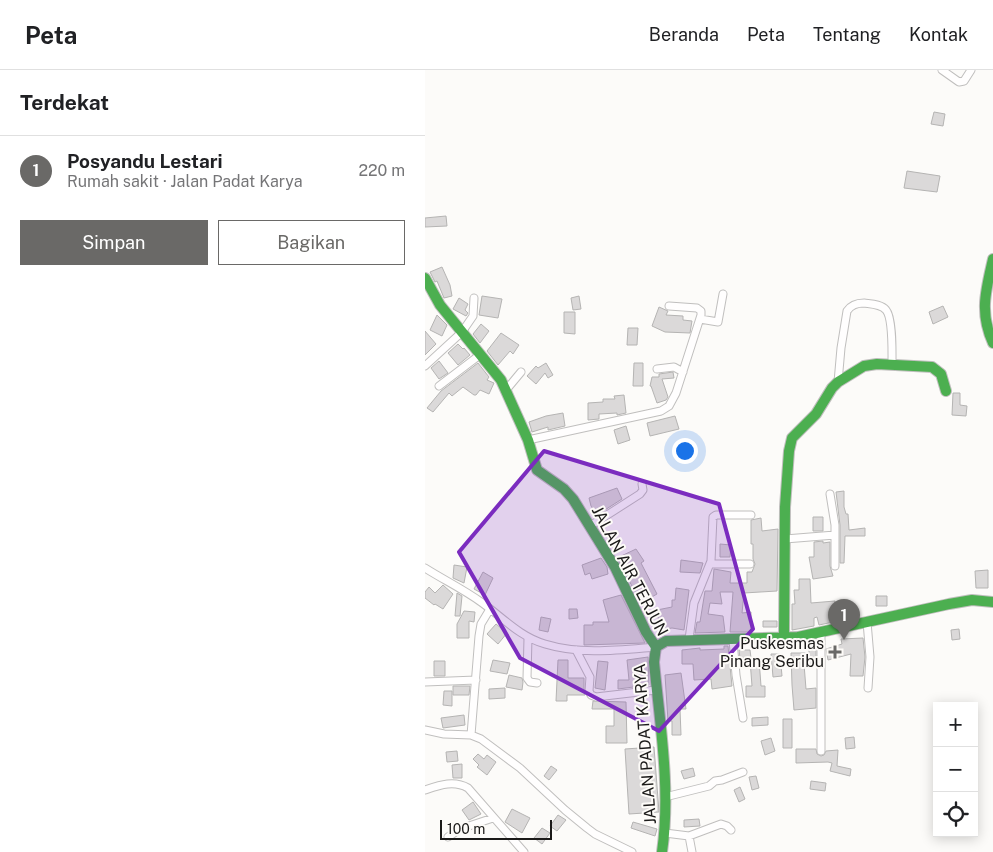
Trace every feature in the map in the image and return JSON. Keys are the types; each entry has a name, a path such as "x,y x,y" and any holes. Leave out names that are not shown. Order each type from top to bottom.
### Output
{"street":[{"path":"941,70 959,82 964,81 971,70"},
{"path":"993,259 983,305 984,316 993,343"},
{"name":"JALAN AIR TERJUN","path":"425,278 427,291 496,373 506,390 528,440 539,472 567,492 590,526 615,567 646,632 656,647 606,651 576,650 545,644 528,638 461,589 425,568"},
{"path":"701,319 718,322 723,294"},
{"path":"425,366 462,332 473,316 474,298"},
{"path":"838,382 847,311 849,307 856,304 873,304 887,311 893,364"},
{"path":"528,440 665,409 671,402 683,372 701,319 701,311 697,308 669,306"},
{"path":"439,386 481,354"},
{"path":"784,638 786,480 793,436 816,414 831,388 866,365 929,366 936,369 944,378 946,391"},
{"path":"657,369 674,367 683,372"},
{"path":"506,390 521,372"},
{"path":"590,526 640,494 643,490 642,484"},
{"path":"830,494 834,510 835,566"},
{"path":"689,639 693,608 710,564 713,516 751,515"},
{"path":"785,539 835,536"},
{"path":"710,564 750,564"},
{"name":"JALAN PADAT KARYA","path":"662,852 665,833 665,797 654,662 656,647 666,641 689,639 784,638 821,632 956,602 972,600 993,602"},
{"path":"471,735 480,628 490,609"},
{"path":"867,622 870,657 868,688"},
{"path":"821,632 821,751"},
{"path":"528,638 527,678 530,682 537,683"},
{"path":"733,640 743,718"},
{"path":"576,650 590,677 589,692 591,695 656,690"},
{"path":"425,682 475,680"},
{"path":"425,730 444,734 471,735 496,749 587,828 595,834 632,852"},
{"path":"665,797 709,786 715,781 743,772"},
{"path":"425,790 449,783 462,784 468,788 525,852"},
{"path":"448,837 460,830 493,818"},
{"path":"665,833 689,836 721,824 731,830"},
{"path":"689,836 692,852"}],"highlighted area":[{"path":"544,451 719,504 753,629 659,731 520,658 459,552"}],"building":[{"path":"934,112 945,114 943,126 931,124"},
{"path":"907,171 940,176 937,192 904,188"},
{"path":"446,216 447,226 425,227 425,218"},
{"path":"442,267 450,285 452,296 444,298 437,281 435,282 430,272"},
{"path":"482,296 502,299 498,318 479,315"},
{"path":"579,296 581,309 573,310 571,298"},
{"path":"459,298 468,304 465,310 468,313 466,316 453,309"},
{"path":"943,306 948,317 933,324 929,312"},
{"path":"659,307 668,311 666,315 683,316 683,320 692,321 690,333 665,332 652,326"},
{"path":"564,312 575,312 575,334 564,333"},
{"path":"437,315 447,325 442,336 430,330"},
{"path":"481,324 489,331 480,343 473,334"},
{"path":"628,328 638,328 637,345 627,345"},
{"path":"425,331 436,344 425,355"},
{"path":"501,333 519,345 513,354 510,351 498,365 487,351"},
{"path":"458,344 470,355 458,365 448,353"},
{"path":"439,361 448,373 439,379 431,368"},
{"path":"478,363 489,377 487,380 494,383 489,394 480,390 474,395 463,387 452,396 449,393 433,412 427,408 441,391"},
{"path":"546,363 553,375 548,378 545,373 536,384 527,376 536,366 538,368"},
{"path":"634,363 643,363 643,386 633,386"},
{"path":"673,372 674,378 662,379 668,397 666,400 657,403 650,386 652,377 659,377 659,374"},
{"path":"953,393 960,393 960,405 967,406 966,416 952,415"},
{"path":"624,395 626,413 617,415 617,413 599,414 599,419 588,420 588,403 603,402 603,399 615,399 614,396"},
{"path":"563,413 565,426 548,430 548,427 532,432 529,422"},
{"path":"675,416 679,429 650,436 647,423"},
{"path":"626,426 630,440 618,444 614,430"},
{"path":"617,488 622,499 597,515 591,506 589,498"},
{"path":"844,491 844,507 846,514 848,514 849,530 865,528 865,536 845,536 844,563 840,563 840,525 836,492"},
{"path":"813,517 823,517 823,531 813,531"},
{"path":"761,518 762,531 778,529 777,591 744,593 742,613 751,612 751,632 730,632 733,592 720,592 722,604 710,603 708,614 723,616 725,632 695,633 697,622 700,622 705,591 712,591 714,569 731,572 730,583 747,583 747,572 752,572 755,564 753,544 751,544 751,520"},
{"path":"823,541 823,543 830,542 830,566 833,576 813,579 809,557 814,557 814,542"},
{"path":"720,544 731,545 730,557 720,557"},
{"path":"636,549 644,561 641,563 657,594 641,603 617,558"},
{"path":"601,558 607,567 608,574 592,579 590,573 585,575 582,565"},
{"path":"681,560 703,563 700,573 680,572"},
{"path":"454,565 467,567 464,583 453,578"},
{"path":"988,570 988,588 976,588 975,571"},
{"path":"483,572 493,578 485,595 474,589"},
{"path":"799,579 810,579 811,603 835,601 835,604 850,603 852,618 819,625 817,617 814,618 814,626 792,630 792,604 795,604 794,590 799,590"},
{"path":"443,585 453,594 443,609 425,598 425,592 429,587 435,593"},
{"path":"676,588 689,590 684,630 672,628 660,630 657,610 672,607"},
{"path":"457,593 462,596 460,616 455,616"},
{"path":"621,595 645,643 584,645 584,625 593,625 593,622 609,622 603,600"},
{"path":"876,596 887,596 887,606 876,606"},
{"path":"569,609 577,609 578,618 569,619"},
{"path":"464,611 475,612 474,622 469,621 469,638 457,638 457,624"},
{"path":"541,617 551,619 548,632 539,630"},
{"path":"763,621 777,621 777,627 763,627"},
{"path":"496,624 507,633 498,644 487,634"},
{"path":"959,629 960,639 952,640 951,630"},
{"path":"863,638 865,657 863,676 850,676 851,654 828,660 826,649 842,644 841,639"},
{"path":"724,646 728,646 732,686 712,689 711,679 694,680 693,664 682,664 682,650 700,648 700,650 724,649"},
{"path":"816,646 816,664 804,664 806,689 816,688 816,708 794,710 791,653 809,653 809,647"},
{"path":"739,650 750,650 751,658 740,658"},
{"path":"771,654 780,654 782,676 773,677"},
{"path":"648,657 649,685 618,689 618,680 629,680 627,660"},
{"path":"759,659 761,686 765,686 765,697 746,697 746,686 752,686 750,660"},
{"path":"493,660 510,663 507,674 490,671"},
{"path":"558,660 568,660 568,678 584,678 585,695 567,695 567,701 556,701"},
{"path":"434,661 445,661 445,676 434,676"},
{"path":"598,661 608,662 605,690 595,688"},
{"path":"681,673 686,709 680,709 681,735 672,735 672,721 668,721 665,675"},
{"path":"509,675 522,678 522,690 506,687"},
{"path":"453,686 470,686 469,695 453,695"},
{"path":"505,688 505,698 489,699 489,689"},
{"path":"444,691 452,691 452,706 443,705"},
{"path":"593,701 626,702 627,743 606,743 606,726 614,726 614,709 592,709"},
{"path":"464,715 465,725 443,728 441,718"},
{"path":"768,717 768,725 752,726 752,718"},
{"path":"783,719 792,719 792,748 783,748"},
{"path":"854,737 855,748 846,749 845,738"},
{"path":"771,738 775,751 765,755 761,741"},
{"path":"654,747 659,812 629,814 625,749"},
{"path":"796,749 816,749 817,754 821,756 826,751 838,750 837,766 851,769 850,776 830,771 832,763 828,762 796,763"},
{"path":"457,751 458,761 447,762 446,752"},
{"path":"478,754 484,759 487,755 496,762 487,775 477,767 479,765 473,759"},
{"path":"462,764 462,778 453,778 452,765"},
{"path":"551,766 557,770 549,780 544,776"},
{"path":"693,768 695,776 684,779 681,771"},
{"path":"756,776 759,788 752,790 749,777"},
{"path":"811,781 826,783 825,791 810,789"},
{"path":"740,787 745,799 739,802 734,790"},
{"path":"473,802 481,814 469,820 462,810"},
{"path":"512,809 530,818 522,833 505,822"},
{"path":"558,815 566,820 557,831 550,826"},
{"path":"699,819 700,826 684,827 684,820"},
{"path":"633,822 657,829 655,836 631,828"},
{"path":"542,828 550,833 542,844 534,838"}],"traffic: fast":[{"path":"993,259 985,301 986,321 993,343"},
{"path":"425,278 440,305 501,380 528,440 537,470 564,489 573,499 615,567 646,632 656,647"},
{"path":"784,638 785,507 789,451 792,438 816,414 832,388 838,382 864,366 877,364 932,367 941,374 946,391"},
{"path":"662,852 665,781 654,662 656,647 666,641 798,637 949,604 972,600 993,602"}],"place":[{"name":"Posyandu Lestari","path":"844,640"},
{"name":"Puskesmas Pinang Seribu","path":"835,652"}]}
